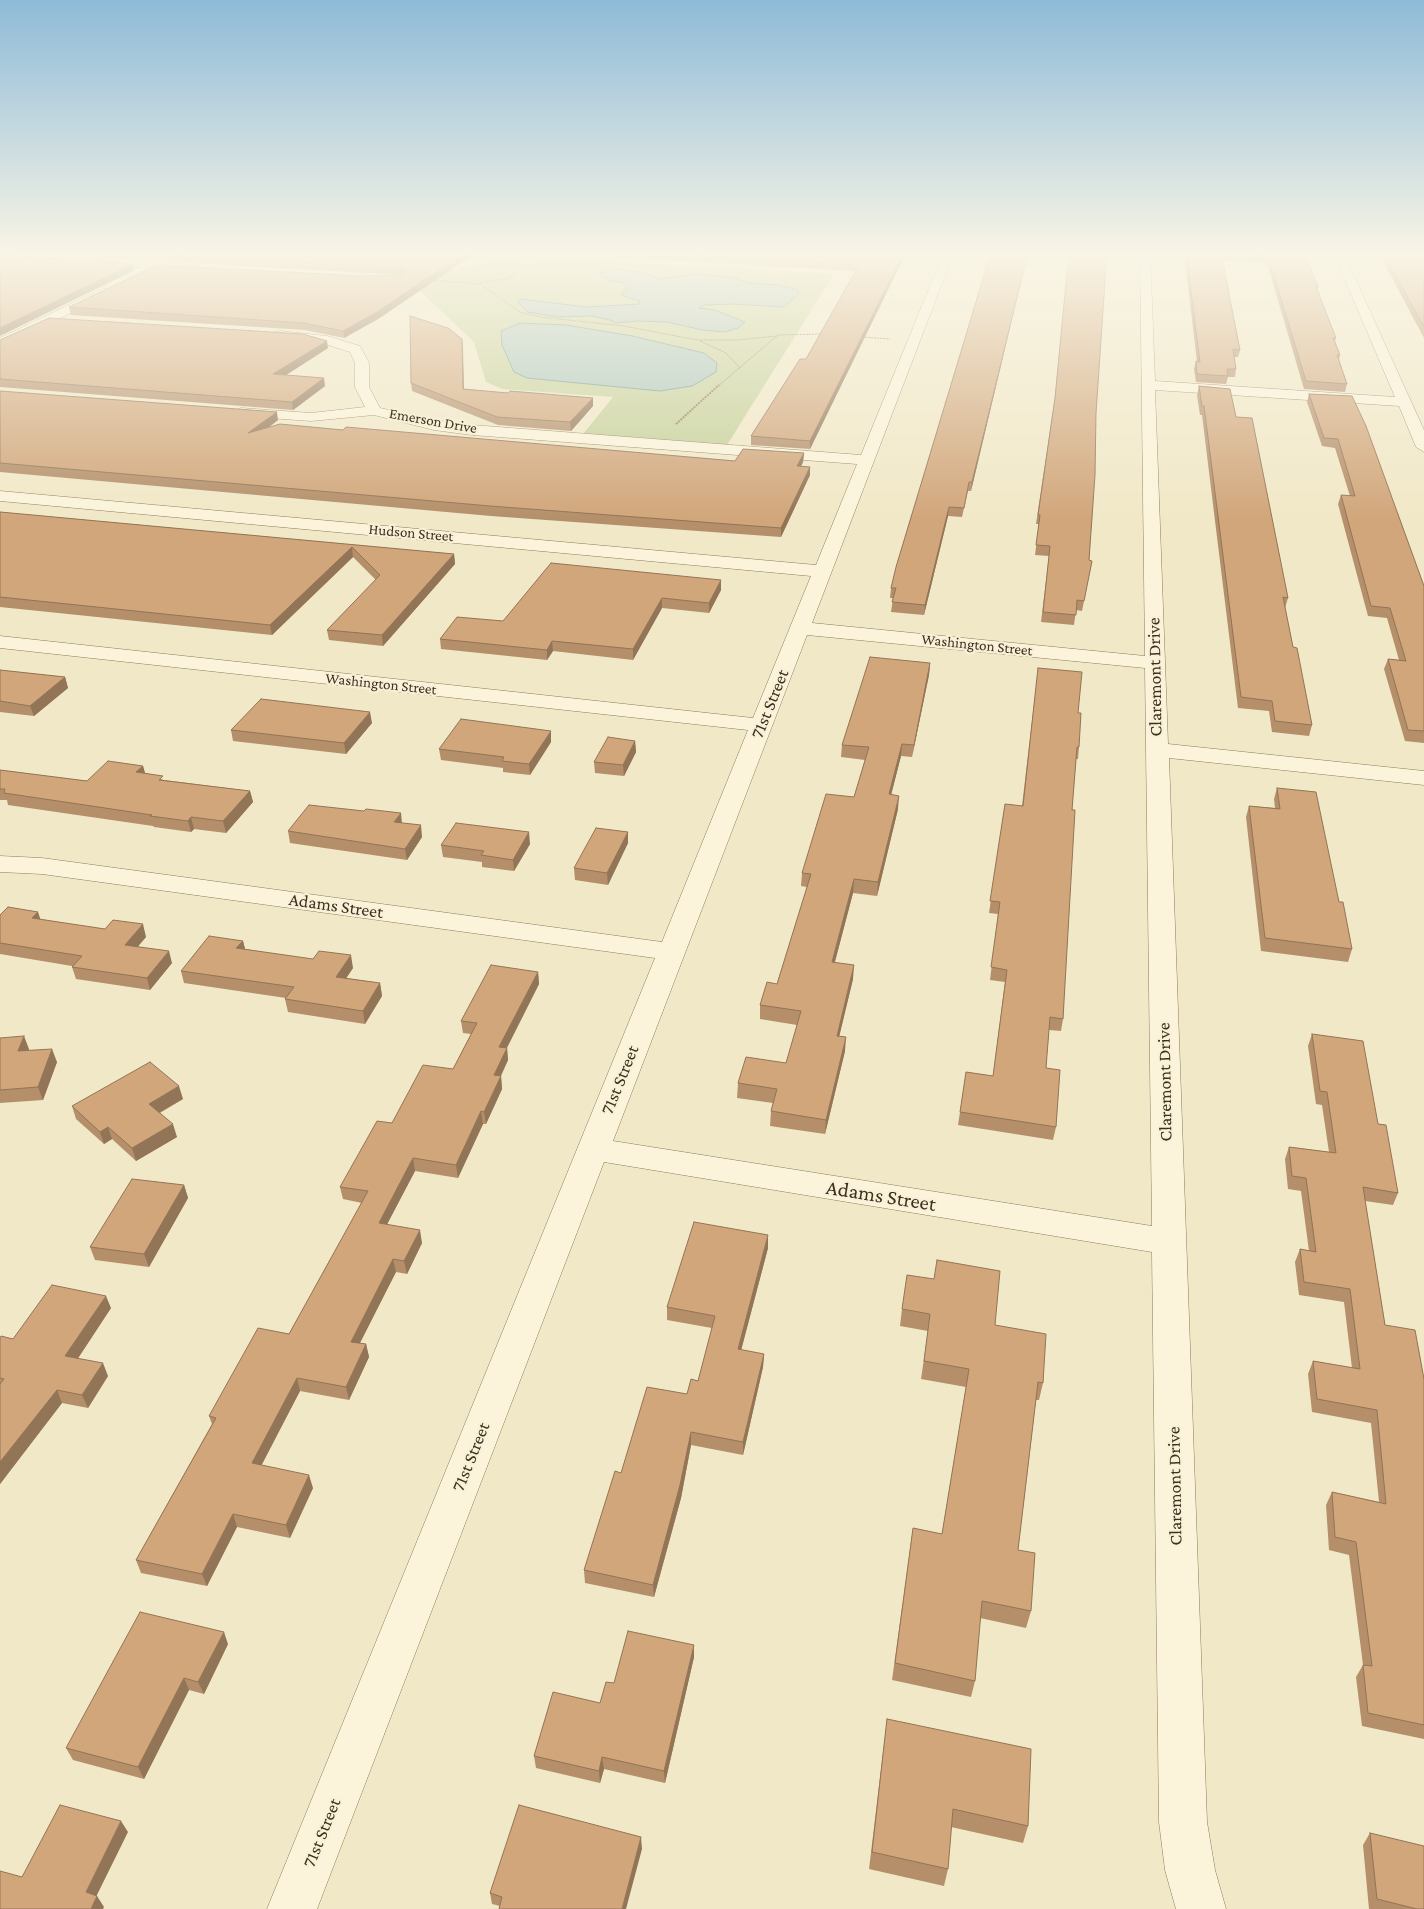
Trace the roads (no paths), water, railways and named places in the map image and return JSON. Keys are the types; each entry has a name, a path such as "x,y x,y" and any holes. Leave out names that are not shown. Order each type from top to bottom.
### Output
{"street":[{"name":"Emerson Drive","path":"327,341 355,349 362,363 362,387 374,411 445,427 866,460"},
{"name":"71st Street","path":"292,1909 913,341"},
{"name":"Claremont Drive","path":"1148,341 1183,1822 1190,1870 1201,1909"},
{"path":"1377,341 1424,447"},
{"path":"1149,385 1404,402"},
{"path":"224,411 311,417 374,411"},
{"name":"Hudson Street","path":"0,496 822,570"},
{"name":"Washington Street","path":"800,628 1154,663"},
{"name":"Washington Street","path":"0,642 761,726"},
{"path":"1156,750 1424,778"},
{"name":"Adams Street","path":"0,864 42,866 671,952"},
{"name":"Adams Street","path":"593,1149 1169,1242"}],"water":[{"path":"502,341 654,341 704,353 717,363 716,372 692,386 660,391 527,378 514,372"}]}
